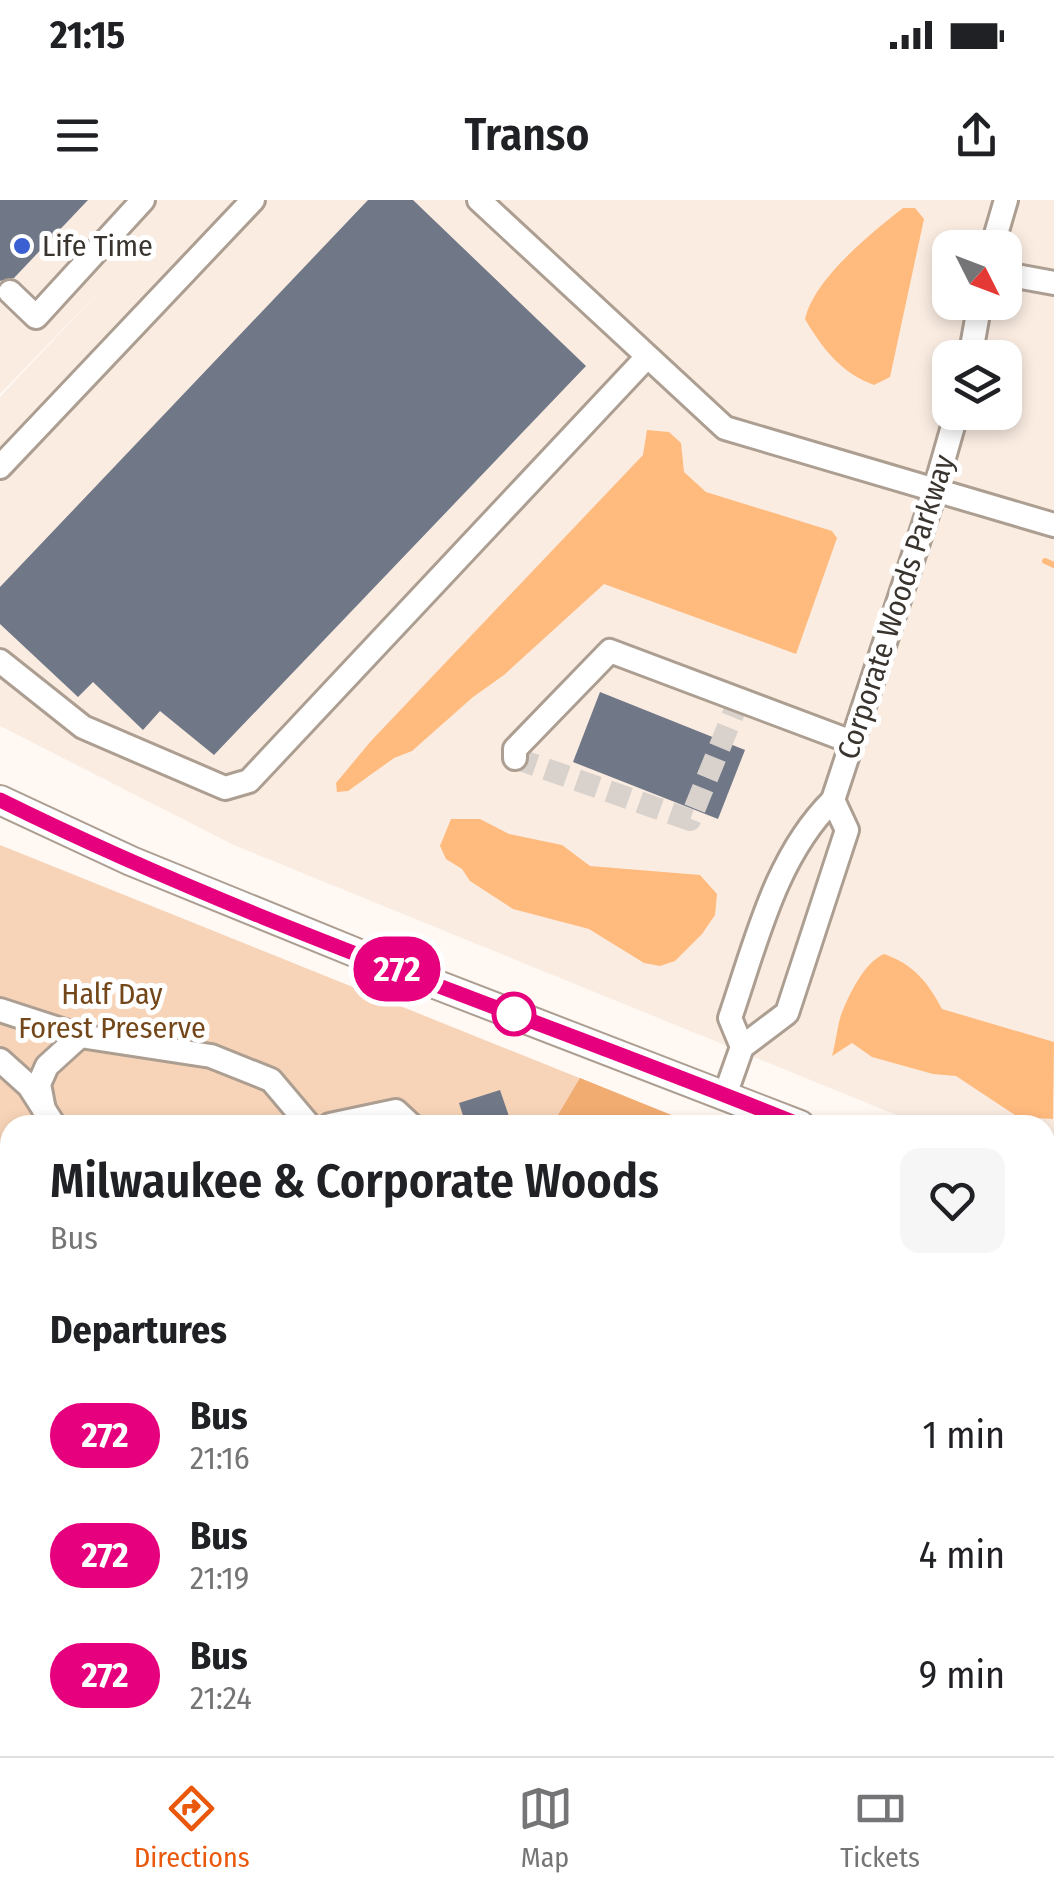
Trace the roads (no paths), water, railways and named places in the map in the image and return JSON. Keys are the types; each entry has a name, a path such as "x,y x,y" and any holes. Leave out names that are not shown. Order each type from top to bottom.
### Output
{"main road":[{"path":"0,800 184,883 775,1115"}],"street":[{"path":"10,292 36,316 143,200"},
{"path":"0,467 254,200"},
{"path":"479,200 725,428 1054,526"},
{"path":"997,230 1006,200"},
{"path":"1022,277 1054,283"},
{"path":"0,661 83,727 225,788 250,782 646,358"},
{"name":"Corporate Woods Parkway","path":"742,1048 730,1018 780,877 809,824 833,800 951,430"},
{"path":"515,758 515,748 610,651 852,742"},
{"name":"Corporate Woods Parkway","path":"726,1095 742,1048 788,1013 847,830 833,800"},
{"path":"0,1010 80,1036 211,1056 272,1080 301,1115"},
{"path":"48,1115 39,1084 48,1066 80,1036"},
{"path":"0,1060 29,1086 48,1115"},
{"path":"377,1115 396,1111 400,1115"}],"waterway":[{"path":"1045,561 1054,565"}],"tunnel":[{"path":"515,758 690,820 739,700"}],"place":[{"name":"Life Time","path":"22,246"}],"park label":[{"name":"Half Day Forest Preserve","path":"112,1011"}]}
